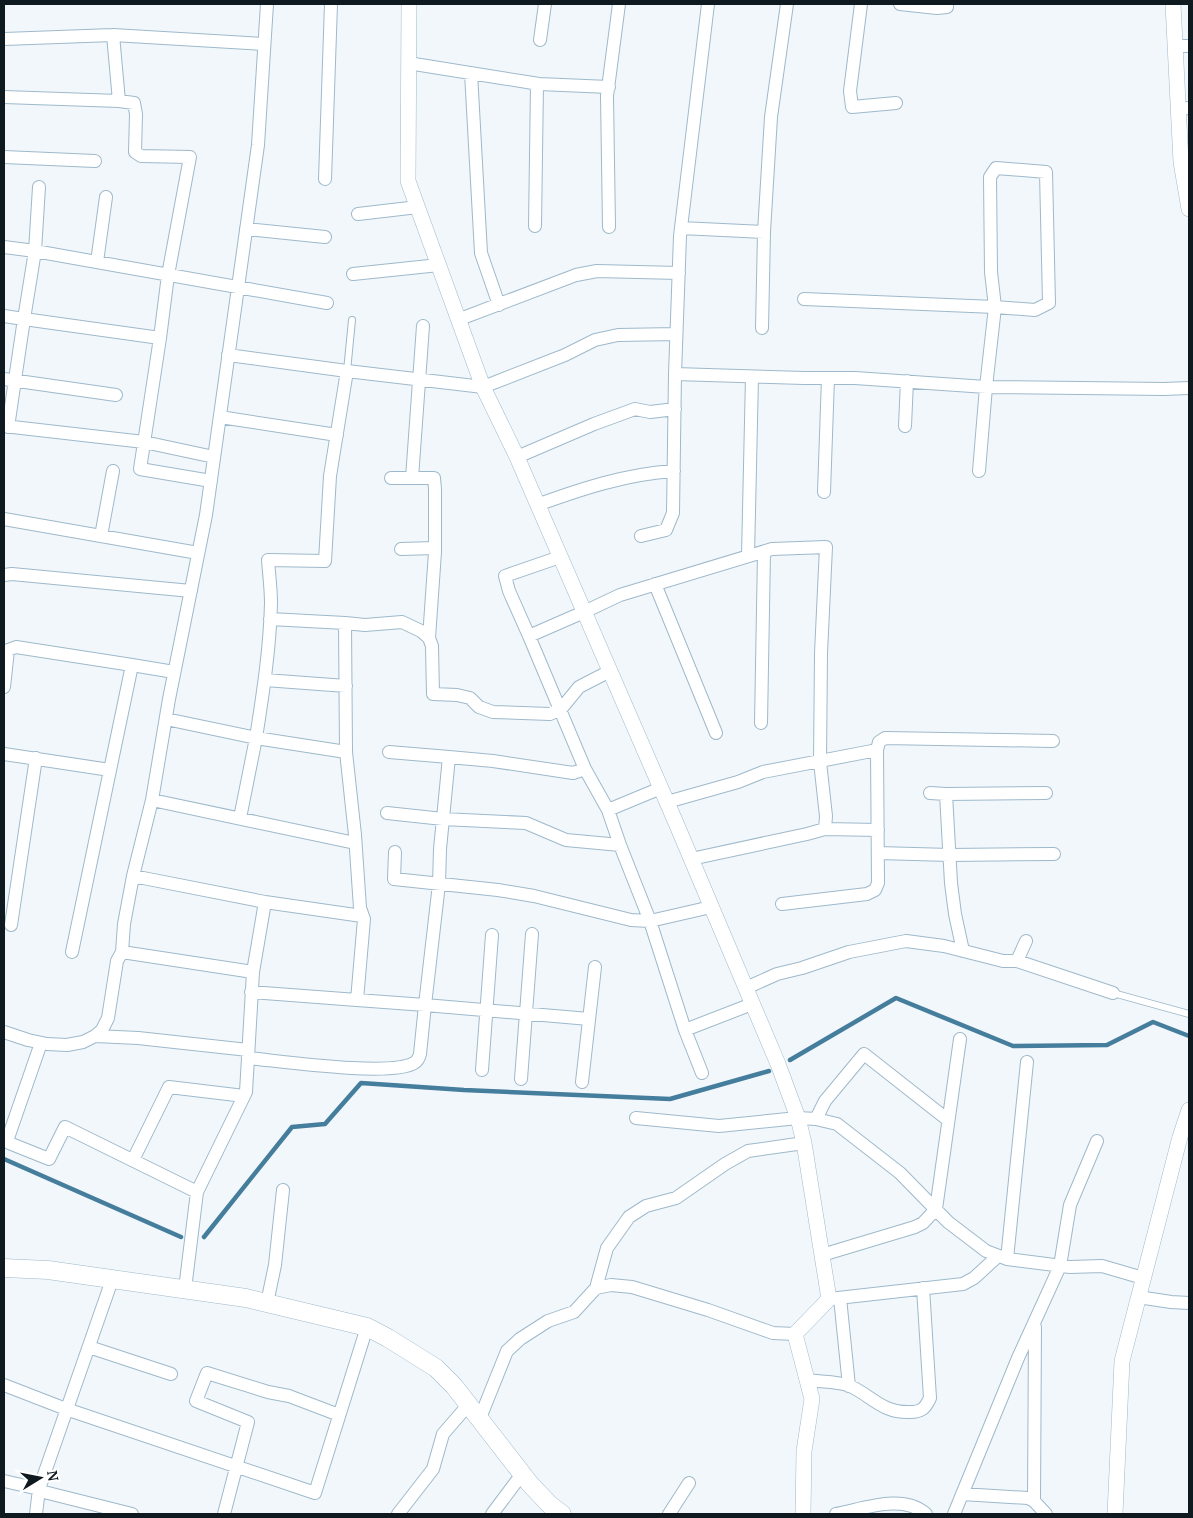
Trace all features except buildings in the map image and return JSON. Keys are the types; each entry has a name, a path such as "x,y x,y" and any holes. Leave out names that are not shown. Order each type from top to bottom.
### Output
{"main road":[{"path":"4,1268 48,1270 246,1298 367,1327 396,1342 436,1368 454,1386 522,1474 550,1505 562,1514"}],"street":[{"path":"4,1032 40,1043 67,1045 83,1042 95,1036 102,1030 108,1018 117,962 122,952 124,924 133,876 152,800 174,672 211,481 258,145 267,4"},
{"path":"325,179 331,4"},
{"path":"409,4 408,181 460,319 483,387 517,457 661,788 778,1064 798,1118 804,1143 822,1255 834,1298 849,1386"},
{"path":"540,40 545,4"},
{"path":"608,226 609,88 619,4"},
{"path":"641,536 666,530 673,513 676,334 681,228 708,4"},
{"path":"762,328 764,232 770,117 787,4"},
{"path":"861,4 850,91 852,106 896,103"},
{"path":"900,4 937,8 946,7 947,4"},
{"path":"1173,4 1182,46 1189,209"},
{"path":"4,39 113,35 264,44"},
{"path":"113,35 119,101"},
{"path":"408,62 537,84 609,88"},
{"path":"471,74 481,253 499,305"},
{"path":"535,226 537,84"},
{"path":"4,97 134,103 136,114 135,152 141,156 190,157 168,276 140,469 211,481"},
{"path":"4,157 95,161"},
{"path":"804,299 995,307 1035,310 1049,303 1046,172 996,168 990,177 991,272 995,307 978,471"},
{"path":"39,187 35,251 24,319 9,380 6,426 144,442 214,456"},
{"path":"96,262 106,197"},
{"path":"358,214 418,207"},
{"path":"246,228 325,238"},
{"path":"681,228 764,232"},
{"path":"4,247 327,303"},
{"path":"353,274 439,265"},
{"path":"460,319 576,275 597,270 679,272"},
{"path":"4,316 160,338"},
{"path":"412,478 423,326"},
{"path":"228,355 483,387 564,355 595,340 618,335 676,334"},
{"path":"240,818 265,680 271,602 268,560 325,561 330,476 347,371"},
{"path":"675,374 855,378 986,387 1189,388"},
{"path":"748,556 752,377"},
{"path":"824,492 828,378"},
{"path":"9,380 116,395"},
{"path":"905,426 908,381"},
{"path":"517,457 594,424 635,409 650,412 674,409"},
{"path":"220,417 337,435"},
{"path":"537,504 622,478 647,473 674,471"},
{"path":"101,536 113,472"},
{"path":"391,478 434,478 435,548 429,638 432,646 433,694 457,695 470,698 479,707 493,712 550,714 561,708 579,687 610,671"},
{"path":"4,519 198,553"},
{"path":"528,636 620,594 772,549 826,547 821,653 820,762 826,816 825,829"},
{"path":"401,550 435,548"},
{"path":"760,723 764,552"},
{"path":"560,557 505,576 509,591 586,769 608,810 650,921 702,1073"},
{"path":"4,574 191,591"},
{"path":"655,584 716,733"},
{"path":"270,619 365,625 402,622 421,631 429,638"},
{"path":"345,623 346,752 360,908 364,919 356,1000"},
{"path":"4,687 8,650 16,647 174,672"},
{"path":"72,952 132,665"},
{"path":"265,680 346,686"},
{"path":"166,719 256,738 346,752"},
{"path":"782,904 867,894 875,890 878,883 877,750 879,742 885,738 1053,741"},
{"path":"667,802 763,772 877,750"},
{"path":"389,752 493,761 573,773 586,769"},
{"path":"4,754 110,770"},
{"path":"95,1036 138,1038 248,1054 382,1070 413,1064 418,1060 420,1054 440,884 440,849 449,757"},
{"path":"11,925 36,758"},
{"path":"608,810 661,788"},
{"path":"930,793 1046,793"},
{"path":"946,794 955,914 963,951"},
{"path":"152,800 355,843"},
{"path":"387,813 443,819 526,823 566,840 620,845"},
{"path":"691,859 825,829 878,830"},
{"path":"395,852 394,879 498,890 534,896 631,920 650,921 711,907"},
{"path":"878,853 950,855 1054,854"},
{"path":"133,876 265,902 362,916"},
{"path":"185,1289 196,1192 246,1092 253,972 265,902"},
{"path":"521,1079 532,934"},
{"path":"482,1070 492,935"},
{"path":"746,988 777,974 802,968 849,952 906,941 944,946 1003,961 1017,961 1113,993"},
{"path":"1017,961 1026,941"},
{"path":"122,952 253,972"},
{"path":"582,1082 595,967"},
{"path":"252,992 425,1004 589,1019"},
{"path":"686,1030 752,1004"},
{"path":"822,1255 914,1227 923,1223 936,1209 960,1039"},
{"path":"40,1043 8,1138 9,1143 49,1159 65,1127 196,1192"},
{"path":"816,1119 824,1101 864,1054 948,1120"},
{"path":"596,1288 611,1285 632,1287 708,1310 773,1333 795,1334 834,1298 963,1284 1003,1258 1027,1062"},
{"path":"132,1160 170,1086 244,1096"},
{"path":"636,1118 719,1126 798,1118 816,1119 837,1124 900,1173 948,1222 986,1251 1003,1258 1060,1266 1102,1266 1143,1278"},
{"path":"1115,1514 1122,1361 1188,1118"},
{"path":"954,1514 1060,1266 1070,1205 1097,1141"},
{"path":"398,1514 433,1469 443,1434 474,1411 507,1351 520,1339 548,1321 574,1312 596,1288 607,1248 629,1217 646,1206 676,1198 699,1184 725,1164 748,1151 804,1143"},
{"path":"267,1303 275,1265 283,1190"},
{"path":"36,1514 40,1490 66,1409 112,1280"},
{"path":"807,1380 849,1386 897,1412 919,1412 926,1408 930,1398 922,1288"},
{"path":"1138,1297 1189,1303"},
{"path":"1034,1501 1035,1322"},
{"path":"4,1385 66,1409 315,1493 367,1327"},
{"path":"795,1334 812,1400 804,1451 803,1514"},
{"path":"89,1347 171,1374"},
{"path":"224,1514 248,1422 196,1401 207,1372 268,1392 289,1396 339,1415"},
{"path":"492,1514 522,1474"},
{"path":"4,1482 132,1514"},
{"path":"670,1514 689,1483"},
{"path":"962,1494 1028,1498 1034,1501 1046,1514"},
{"path":"836,1514 895,1503 918,1508 926,1514"}],"lane":[{"path":"347,371 352,320"},
{"path":"1113,993 1189,1014"}],"waterway":[{"path":"790,1060 896,998 1013,1046 1107,1045 1153,1022 1189,1036"},
{"path":"204,1237 292,1127 325,1124 361,1083 464,1090 670,1099 769,1071"},
{"path":"4,1159 181,1237"}]}
